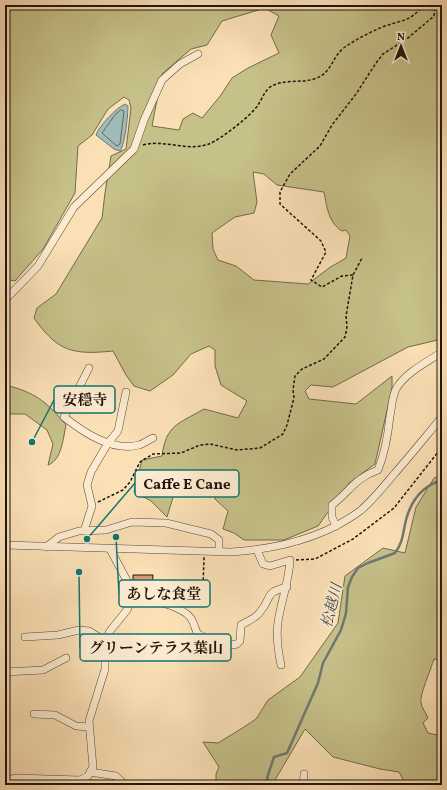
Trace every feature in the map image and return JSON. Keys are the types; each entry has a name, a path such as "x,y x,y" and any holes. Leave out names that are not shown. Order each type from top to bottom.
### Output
{"street":[{"path":"5,300 38,266 74,207 134,149 144,120 162,80 180,64 198,54"},
{"path":"336,526 332,517 332,505 359,478 378,470 386,448 396,389 403,380 419,367 442,352"},
{"path":"89,368 64,417 80,429 108,443 122,446 139,445 153,438"},
{"path":"84,531 92,506 87,485 91,472 108,443 118,431 126,392"},
{"path":"5,545 219,552 257,550 298,542 316,536 336,526 360,511 374,498 442,417"},
{"path":"46,547 59,537 84,531 106,530 132,522 166,522 211,534 218,540 219,552"},
{"path":"6,778 80,780 88,776 90,772 93,759 89,721 105,669 105,641 110,631 128,610 133,597 133,592 110,549"},
{"path":"257,550 263,564 270,566 290,560 287,587 278,622 277,647 281,665"},
{"path":"133,597 150,600 171,607 192,619 198,634 206,638 237,644 240,641 242,625 260,613 270,594 274,590 287,587"},
{"path":"24,637 58,635 79,630 89,631 105,641"},
{"path":"5,672 43,670 66,658"},
{"path":"34,714 55,715 76,726 89,727"},
{"path":"90,772 116,776 125,785"},
{"path":"303,785 304,774"}],"path":[{"path":"134,149 149,144 197,148 218,141 255,109 265,92 270,87 286,81 309,80 323,75 328,72 343,49 377,29 412,18 424,5"},
{"path":"353,275 342,276 322,287 311,280 326,252 321,240 280,204 280,192 290,174 320,146 332,125 356,94 383,54 408,38 434,16 435,5"},
{"path":"92,506 123,490 130,482 140,462 153,454 160,452 181,452 200,445 210,444 238,450 260,448 284,434 288,425 294,398 293,390 295,376 302,369 324,359 345,336 347,327 346,316 353,275 362,258"},
{"path":"290,560 315,559 353,539 394,508 442,447"},
{"path":"171,607 199,596 203,588 204,551"}],"shaded area":[{"path":"5,5 442,5 442,339 408,347 333,387 311,385 305,391 309,399 356,404 392,376 392,388 375,464 349,483 318,526 284,540 244,540 234,533 223,529 228,511 215,499 212,485 180,475 167,517 151,501 134,492 142,460 162,456 170,431 187,418 204,409 238,418 247,401 221,385 215,366 215,350 209,346 191,354 173,375 150,391 134,386 126,375 113,351 87,352 68,349 51,338 34,318 37,308 56,294 102,218 111,156 126,149 131,108 129,100 124,97 108,109 92,135 78,146 75,193 43,249 15,281 5,279","holes":["265,8 279,16 271,35 279,53 248,68 232,78 221,95 202,118 193,113 183,119 179,130 152,126 162,74 191,49 207,45 222,21","253,172 264,174 277,185 324,192 327,209 331,219 337,227 342,231 346,230 350,236 346,258 329,268 308,284 254,280 236,266 218,260 213,249 212,233 235,217 254,213 257,202"]},
{"path":"5,385 25,391 40,399 53,410 66,425 59,454 53,462 48,465 53,444 47,430 25,414 5,414"},
{"path":"442,475 442,661 434,659 423,689 421,700 428,718 423,723 428,733 442,736 442,785 406,785 399,772 380,769 333,757 305,729 275,780 275,785 216,785 216,774 219,767 203,742 218,743 256,719 268,700 300,677 338,623 345,576 383,548 405,553 416,507 434,478"}],"water":[{"path":"125,104 128,106 127,123 122,148 120,151 114,149 96,135 108,118 117,109"}],"building":[{"path":"133,575 153,575 152,588 136,587 133,581"}],"waterway":[{"name":"松越川","path":"271,785 267,778 274,757 287,753 318,683 323,663 341,630 346,613 348,587 352,577 358,568 395,553 401,541 408,513 414,501 423,490 442,480"}],"place":[{"name":"安穏寺","path":"32,442"},
{"name":"あしな食堂","path":"116,537"},
{"name":"Caffe E Cane","path":"87,539"},
{"name":"グリーンテラス葉山","path":"79,572"}]}
